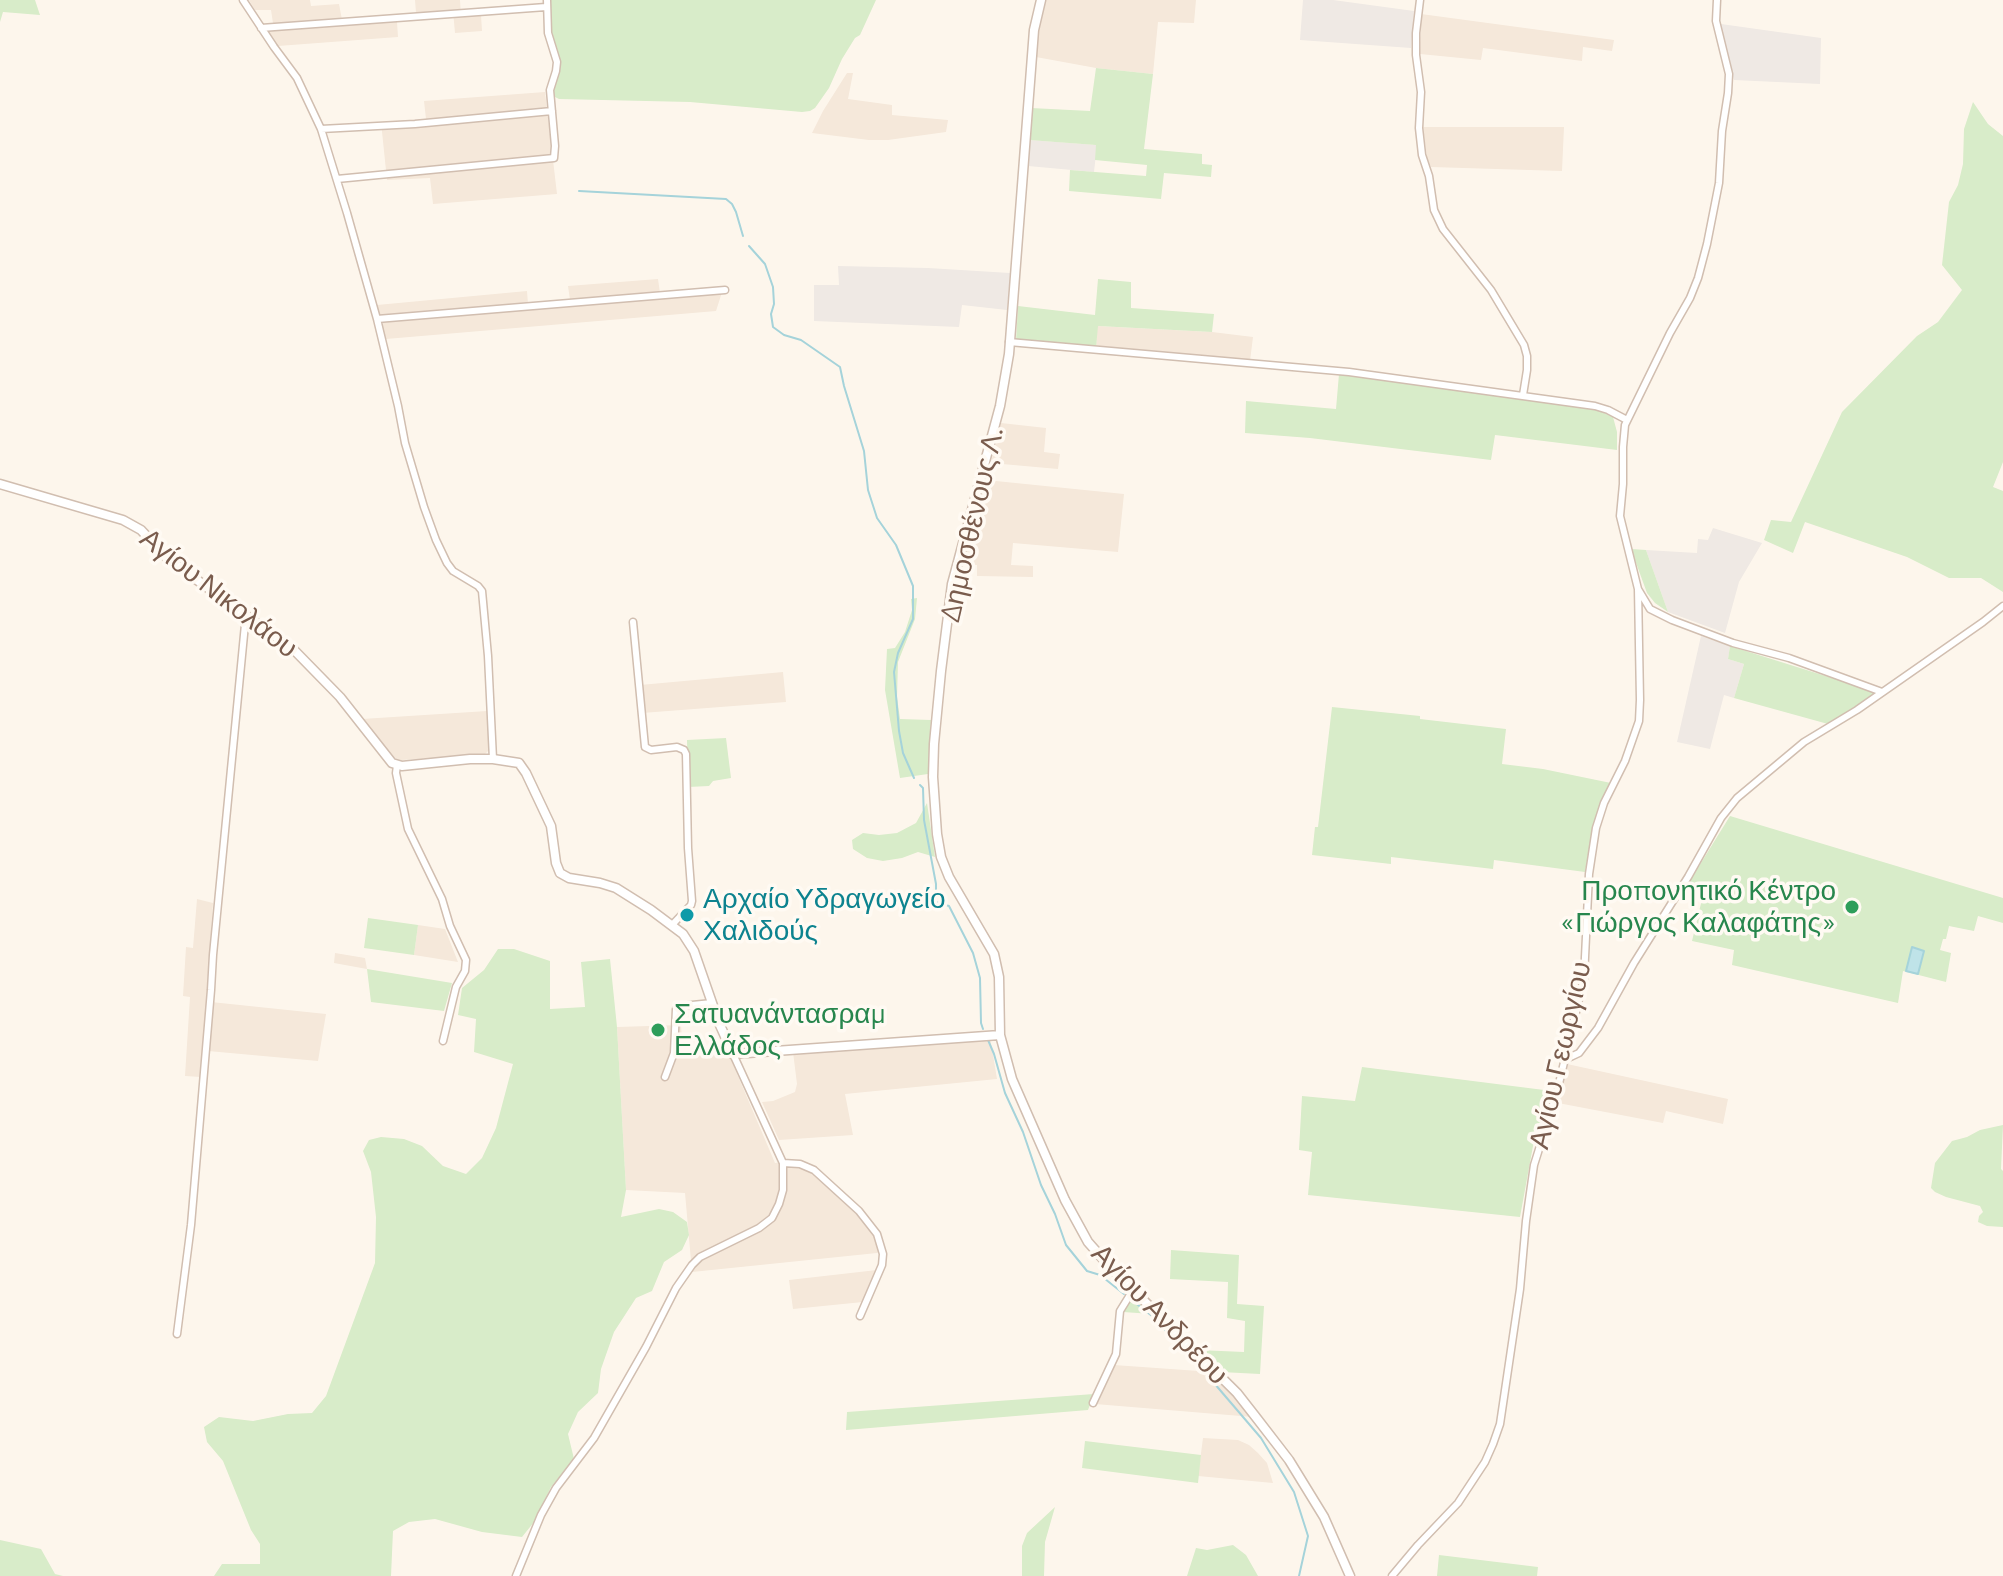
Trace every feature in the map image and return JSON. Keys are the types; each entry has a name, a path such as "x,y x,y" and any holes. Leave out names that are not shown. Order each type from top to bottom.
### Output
{"street":[{"path":"243,0 297,78 321,129 377,319 405,443 424,507 447,563 453,571 482,591 493,759"},
{"name":"Δημοσθένους Λ.","path":"1000,1035 999,977 994,954 949,877 941,857 933,777 936,717 952,584 1000,406 1009,342 1034,30 1041,0"},
{"path":"1420,0 1416,33 1421,92 1419,128 1434,210 1439,222 1485,282 1524,345 1527,370 1523,395"},
{"name":"Αγίου Γεωργίου","path":"1392,1576 1458,1503 1485,1462 1500,1424 1534,1165 1557,1092 1585,975 1589,874 1596,828 1639,721 1638,589 1620,516 1623,447 1627,420 1690,298 1707,244 1719,183 1729,74 1716,21 1717,0"},
{"path":"261,28 547,4 548,33 557,62 550,90 554,158 337,179"},
{"path":"321,129 552,111"},
{"path":"377,319 725,290"},
{"path":"1009,342 1349,372 1595,406 1627,420"},
{"name":"Αγίου Νικολάου","path":"0,484 123,520 141,530 168,559 295,651 397,765"},
{"path":"1638,589 1650,609 1672,620 1882,692"},
{"path":"1564,1060 1579,1053 1598,1028 1721,818 1737,798 1804,742 1882,692 2003,606"},
{"path":"177,1334 191,1225 246,614"},
{"path":"633,622 645,747 651,750 681,747 686,754 692,901 672,925"},
{"path":"443,1041 466,960 450,926 442,899 408,829 397,765 470,759 519,763 551,826 560,873 569,878 616,888 683,934 694,951 733,1054 783,1163 783,1190 772,1218 759,1228 700,1257 676,1288 594,1438 556,1488 541,1515 516,1576"},
{"path":"665,1077 674,1053 676,1009 712,1003"},
{"path":"733,1054 1000,1035"},
{"name":"Αγίου Ανδρέου","path":"1000,1035 1012,1079 1065,1200 1092,1247 1237,1393 1274,1440 1324,1517 1350,1576"},
{"path":"783,1163 800,1164 814,1170 859,1211 877,1234 883,1254 882,1265 860,1316"},
{"path":"1093,1403 1116,1354 1120,1311 1133,1290"}],"shaded area":[{"path":"249,0 310,0 311,6 339,4 343,25 397,22 398,37 278,46 267,31 274,30 271,10 255,10"},
{"path":"415,0 460,0 461,16 481,15 482,31 455,33 453,11 416,13"},
{"path":"1045,0 1196,0 1194,23 1158,22 1153,74 1036,57"},
{"path":"1303,0 1333,0 1414,11 1411,48 1300,40"},
{"path":"1421,14 1614,40 1612,51 1583,47 1582,61 1483,48 1481,60 1420,54"},
{"path":"1721,24 1821,38 1820,84 1734,80 1720,34"},
{"path":"847,73 853,73 848,99 892,105 892,115 948,120 946,132 888,140 812,133"},
{"path":"545,92 557,194 433,204 430,178 387,180 381,122 426,119 424,101"},
{"path":"1423,127 1564,127 1562,171 1431,167"},
{"path":"1029,140 1097,145 1094,172 1028,166"},
{"path":"838,266 1010,273 1007,310 962,305 959,327 814,321 814,285 839,285"},
{"path":"658,279 660,293 723,289 716,311 386,339 377,305 527,291 528,304 570,300 568,286"},
{"path":"1097,326 1253,337 1250,361 1096,348"},
{"path":"1001,423 1046,428 1044,452 1060,454 1058,469 991,463"},
{"path":"986,480 1124,494 1118,552 1013,543 1011,565 1033,566 1033,577 977,576 977,565 962,564"},
{"path":"1713,528 1762,543 1739,582 1725,633 1668,612 1646,550 1697,553 1698,539 1708,540"},
{"path":"1701,636 1730,646 1728,659 1744,664 1734,698 1724,695 1710,749 1677,742"},
{"path":"783,672 786,702 642,713 640,685"},
{"path":"487,711 489,750 484,755 401,760 390,754 362,719"},
{"path":"197,899 213,903 201,1077 185,1076 190,997 183,996 186,947 193,948"},
{"path":"418,925 445,929 458,962 414,955"},
{"path":"335,953 365,958 367,969 334,963"},
{"path":"211,1002 326,1014 318,1061 208,1051"},
{"path":"681,1025 683,1056 729,1055 775,1163 798,1160 811,1165 870,1218 885,1248 877,1253 692,1272 685,1193 626,1190 617,1027"},
{"path":"990,1037 997,1079 845,1094 853,1135 779,1140 762,1102 795,1092 793,1052"},
{"path":"1567,1064 1728,1099 1723,1124 1666,1111 1663,1123 1558,1103"},
{"path":"877,1270 863,1302 793,1309 789,1280"},
{"path":"1114,1365 1213,1372 1253,1417 1095,1404"},
{"path":"1203,1438 1238,1440 1249,1445 1267,1463 1273,1483 1198,1476"}],"green space":[{"path":"0,0 35,0 40,15 3,12 0,22"},
{"path":"549,0 876,0 829,88 815,108 802,112 690,102 559,99 553,95 556,52 549,18"},
{"path":"1096,68 1153,74 1144,149 1202,154 1202,164 1212,165 1211,177 1164,173 1161,199 1069,191 1070,170 1146,176 1147,165 1095,160 1096,145 1029,140 1031,108 1090,111"},
{"path":"1973,102 1988,124 2003,136 2003,462 1993,487 2003,491 2003,592 1981,578 1949,578 1907,557 1805,522 1793,553 1764,540 1771,520 1791,522 1842,412 1917,336 1938,322 1962,290 1942,265 1949,202 1958,185 1963,164 1964,129"},
{"path":"1098,279 1131,282 1131,308 1214,314 1212,332 1098,326 1096,348 1016,341 1018,306 1095,315"},
{"path":"1339,374 1595,409 1613,417 1617,450 1495,435 1491,460 1245,433 1246,401 1336,409"},
{"path":"1631,549 1646,550 1668,612 1647,593"},
{"path":"917,598 915,619 898,662 897,697 900,719 931,720 928,774 900,778 885,690 887,649 895,648 905,632 912,610 911,599"},
{"path":"1730,646 1877,693 1828,724 1734,698 1744,664 1728,659"},
{"path":"1332,707 1506,729 1502,764 1611,783 1593,825 1585,872 1494,860 1493,869 1391,857 1391,864 1312,855"},
{"path":"726,738 731,778 713,781 709,786 688,787 687,740"},
{"path":"927,803 935,857 918,852 883,861 867,858 853,849 852,840 863,833 897,833 916,823"},
{"name":"Προπονητικό Κέντρο «Γιώργος Καλαφάτης»","path":"1730,816 2003,898 2003,923 1978,916 1974,931 1949,926 1940,950 1951,953 1946,982 1903,971 1898,1003 1732,965 1734,950 1692,941 1704,891 1686,887"},
{"path":"368,918 418,925 414,955 364,948"},
{"path":"498,949 514,949 550,961 550,1009 585,1007 581,962 610,959 626,1190 621,1217 659,1209 673,1212 687,1222 689,1235 682,1250 664,1262 652,1291 636,1298 614,1332 601,1369 598,1393 578,1412 568,1434 574,1459 551,1487 534,1522 522,1537 482,1532 435,1519 409,1522 393,1531 391,1576 214,1576 222,1564 260,1564 260,1544 251,1530 223,1461 207,1442 204,1427 219,1417 253,1421 312,1413 326,1396 375,1263 376,1217 371,1172 363,1151 369,1140 381,1137 404,1139 422,1146 443,1166 466,1174 482,1158 496,1128 513,1064 474,1052 476,1019 458,1015 462,988 484,970"},
{"path":"367,969 452,983 444,1011 371,1002"},
{"path":"1362,1067 1552,1091 1533,1146 1520,1217 1308,1195 1312,1152 1299,1150 1302,1096 1355,1101"},
{"path":"2003,1125 2003,1227 1987,1226 1978,1222 1983,1212 1980,1206 1946,1197 1931,1188 1935,1163 1952,1141"},
{"path":"1171,1250 1239,1255 1237,1304 1264,1306 1260,1374 1221,1372 1198,1350 1244,1352 1245,1321 1227,1318 1228,1282 1170,1279"},
{"path":"1133,1296 1152,1314 1123,1312"},
{"path":"1094,1394 1088,1410 846,1430 847,1412"},
{"path":"1085,1441 1201,1455 1198,1483 1082,1468"},
{"path":"1055,1507 1045,1542 1044,1576 1022,1576 1022,1546 1027,1533"},
{"path":"0,1540 41,1549 55,1574 63,1576 0,1576"},
{"path":"1233,1545 1246,1555 1258,1576 1187,1576 1196,1548 1207,1550"},
{"path":"1439,1555 1538,1567 1537,1576 1437,1576"}],"water":[{"path":"1912,947 1924,951 1918,974 1906,971"}],"waterway":[{"path":"579,191 726,199 736,212 743,236"},
{"path":"749,246 765,264 773,287 773,327 784,335 801,340 840,367 864,451 868,490 877,518 896,545 913,586 913,619 898,653 894,672 903,753 914,778"},
{"path":"920,785 923,788 924,820 936,884 936,902 949,906 973,953 980,978 983,1029"},
{"path":"988,1040 1005,1093 1066,1245 1087,1271 1100,1275 1124,1294"},
{"path":"1133,1301 1152,1316 1261,1438 1294,1492 1308,1536 1299,1576"}],"place":[{"name":"Προπονητικό Κέντρο «Γιώργος Καλαφάτης»","path":"1852,907"},
{"name":"Αρχαίο Υδραγωγείο Χαλιδούς","path":"687,915"},
{"name":"Σατυανάντασραμ Ελλάδος","path":"658,1030"}]}
